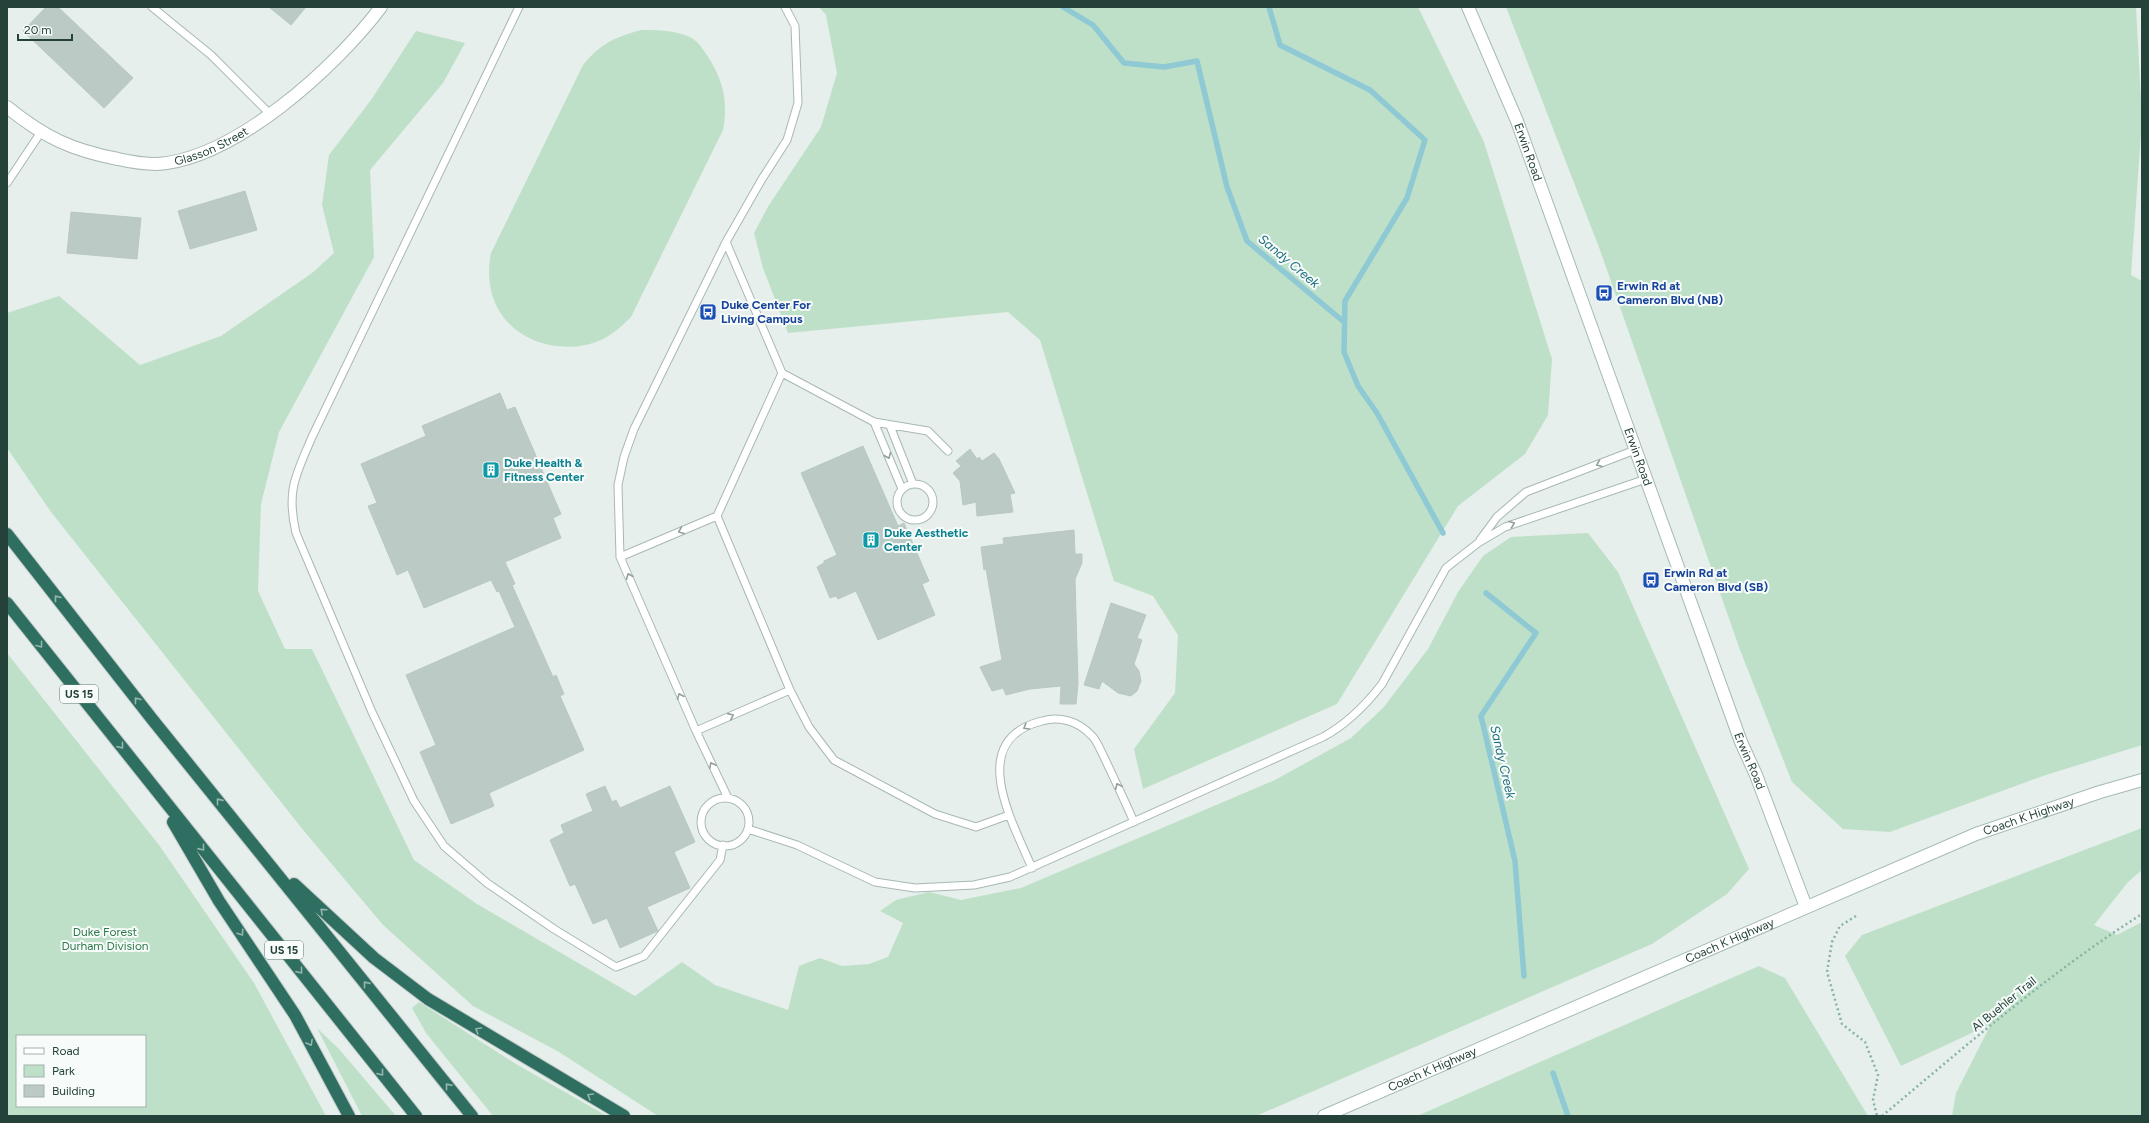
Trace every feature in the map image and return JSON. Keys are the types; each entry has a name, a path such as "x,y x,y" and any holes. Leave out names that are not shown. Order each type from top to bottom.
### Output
{"highway":[{"path":"7,534 261,854 472,1116"},
{"name":"US 15","path":"7,603 416,1116"},
{"path":"151,784 219,901 295,1015 349,1116"},
{"path":"261,854 374,958 428,999 624,1116"}],"main road":[{"name":"Glasson Street","path":"7,107 41,132 70,147 91,154 138,163 157,164 178,160 199,154 226,141 270,114 295,95 351,42 381,7"},
{"name":"Erwin Road","path":"1468,7 1517,121 1741,742 1756,775 1806,907"},
{"name":"Coach K Highway","path":"1324,1116 1976,834 2100,792 2142,780"}],"lane":[{"path":"152,7 212,56 270,114"},
{"path":"519,7 300,466 291,494 292,516 296,533 363,691 414,801 444,846 487,883 554,929 616,967 644,956 720,860 723,845"},
{"path":"728,798 696,732 620,557 618,485 624,457 634,429 726,242 762,179 787,140 798,103 795,26 785,7"},
{"path":"7,183 41,132"},
{"path":"726,242 782,373 874,422 890,426 913,427 928,431 948,450"},
{"path":"620,557 717,516 782,373"},
{"path":"874,422 902,489"},
{"path":"890,426 913,484"},
{"path":"1478,543 1497,517 1526,492 1635,450"},
{"path":"748,829 797,846 875,882 915,888 974,885 1010,877 1323,737 1342,726 1371,699 1382,684 1446,568 1478,543 1505,527 1646,479"},
{"path":"913,484 925,486 929,490 934,500 930,512 921,519 909,519 900,511 897,500 902,489 913,484"},
{"path":"717,516 790,690 809,726 834,760 848,769 935,814 976,827 1010,815"},
{"path":"696,732 790,690"},
{"path":"1032,868 1010,815 1000,786 998,772 1002,751 1006,744 1016,733 1031,723 1059,719 1077,723 1092,736 1134,822"},
{"path":"728,798 737,801 743,806 749,820 748,829 744,837 737,843 723,845 710,840 704,834 702,818 707,807 713,801 728,798"}],"path":[{"name":"Al Buehler Trail","path":"1882,1116 1998,1019 2095,943 2142,914"},
{"path":"1856,916 1840,926 1832,942 1827,972 1842,1024 1866,1042 1878,1075 1873,1100 1877,1116"}],"green space":[{"path":"819,7 1418,7 1484,142 1552,359 1548,415 1525,454 1458,506 1337,704 1143,789 1134,749 1175,693 1178,635 1153,596 1114,581 1040,340 1008,312 788,333 763,268 754,233 769,205 821,127 837,73 826,15"},
{"path":"1506,7 2136,7 2142,119 2131,275 2142,281 2142,745 2043,776 1890,832 1843,829 1792,782 1740,650 1600,250"},
{"path":"641,30 678,33 692,38 701,46 715,69 722,85 725,102 723,130 631,317 609,336 601,340 574,347 545,344 519,332 500,312 491,291 489,268 491,253 583,65 589,58 609,42 623,35"},
{"path":"416,31 465,43 443,83 370,170 374,257 279,432 261,504 258,591 285,649 312,649 414,860 477,904 635,996 682,962 715,985 788,1010 799,966 820,958 842,966 869,964 888,957 903,923 880,911 896,900 929,892 961,900 1021,888 1275,780 1351,738 1383,708 1428,649 1458,592 1483,556 1511,537 1588,533 1618,572 1749,869 1727,894 1652,944 1256,1116 658,1116 559,1052 473,1006 383,925 304,831 51,512 7,448 7,313 59,296 140,365 221,336 312,273 334,253 322,205 329,155 371,100"},
{"name":"Duke Forest Durham Division","path":"7,653 159,845 254,983 326,1116 7,1116"},
{"path":"2142,828 2142,870 2128,882 2094,925 2117,935 2142,922 2142,1116 1952,1116 1956,1093 1991,1024 1901,1066 1845,956 1862,935"},
{"path":"1759,966 1785,978 1868,1116 1417,1116"},
{"path":"419,1002 516,1064 607,1116 493,1116 426,1033 412,1008"},
{"path":"317,1028 339,1049 396,1116 362,1116"}],"building":[{"path":"46,7 58,7 133,78 104,108 23,31"},
{"path":"269,7 306,7 291,25"},
{"path":"245,191 257,230 190,249 178,211"},
{"path":"71,212 141,218 137,259 67,253"},
{"path":"500,393 507,410 515,407 561,514 553,518 561,538 505,562 515,584 512,585 553,677 556,675 564,694 560,696 584,750 489,793 494,806 451,824 420,752 436,745 406,675 515,627 499,591 497,592 491,580 424,608 408,570 397,575 368,506 377,503 361,464 426,436 422,426"},
{"name":"Duke Aesthetic Center","path":"863,446 898,526 904,523 929,581 922,584 935,615 878,640 856,591 838,599 836,596 830,598 817,567 824,563 824,561 837,555 801,473"},
{"path":"970,449 977,459 979,457 982,461 994,453 999,459 1015,493 1010,494 1013,512 977,516 976,502 963,505 960,481 953,473 961,466 956,461"},
{"path":"1074,530 1075,554 1082,554 1082,563 1075,579 1078,684 1076,704 1060,704 1061,686 1030,689 1006,695 1003,688 992,691 980,667 1002,660 986,569 984,570 981,547 1004,544 1003,538"},
{"path":"1111,603 1146,615 1137,638 1142,640 1134,664 1139,671 1141,681 1137,691 1131,696 1118,693 1102,681 1099,689 1084,685"},
{"path":"605,786 612,802 616,800 620,808 670,786 695,842 674,852 690,888 647,907 658,931 620,948 607,918 593,924 575,884 570,886 550,840 564,833 561,825 593,811 586,794"}],"waterway":[{"name":"Sandy Creek","path":"1063,7 1093,25 1124,63 1164,67 1197,61 1227,187 1247,241 1344,322"},
{"path":"1269,7 1280,45 1370,90 1425,140 1407,198 1345,301 1344,352 1358,386 1377,413 1443,533"},
{"name":"Sandy Creek","path":"1486,593 1536,633 1481,716 1515,861 1524,976"},
{"name":"Sandy Creek","path":"1553,1073 1568,1116"}],"place":[{"name":"Erwin Rd at Cameron Blvd (NB)","path":"1604,293"},
{"name":"Duke Center For Living Campus","path":"708,312"},
{"name":"Duke Health & Fitness Center","path":"491,470"},
{"name":"Duke Aesthetic Center","path":"871,540"},
{"name":"Erwin Rd at Cameron Blvd (SB)","path":"1651,580"}]}
